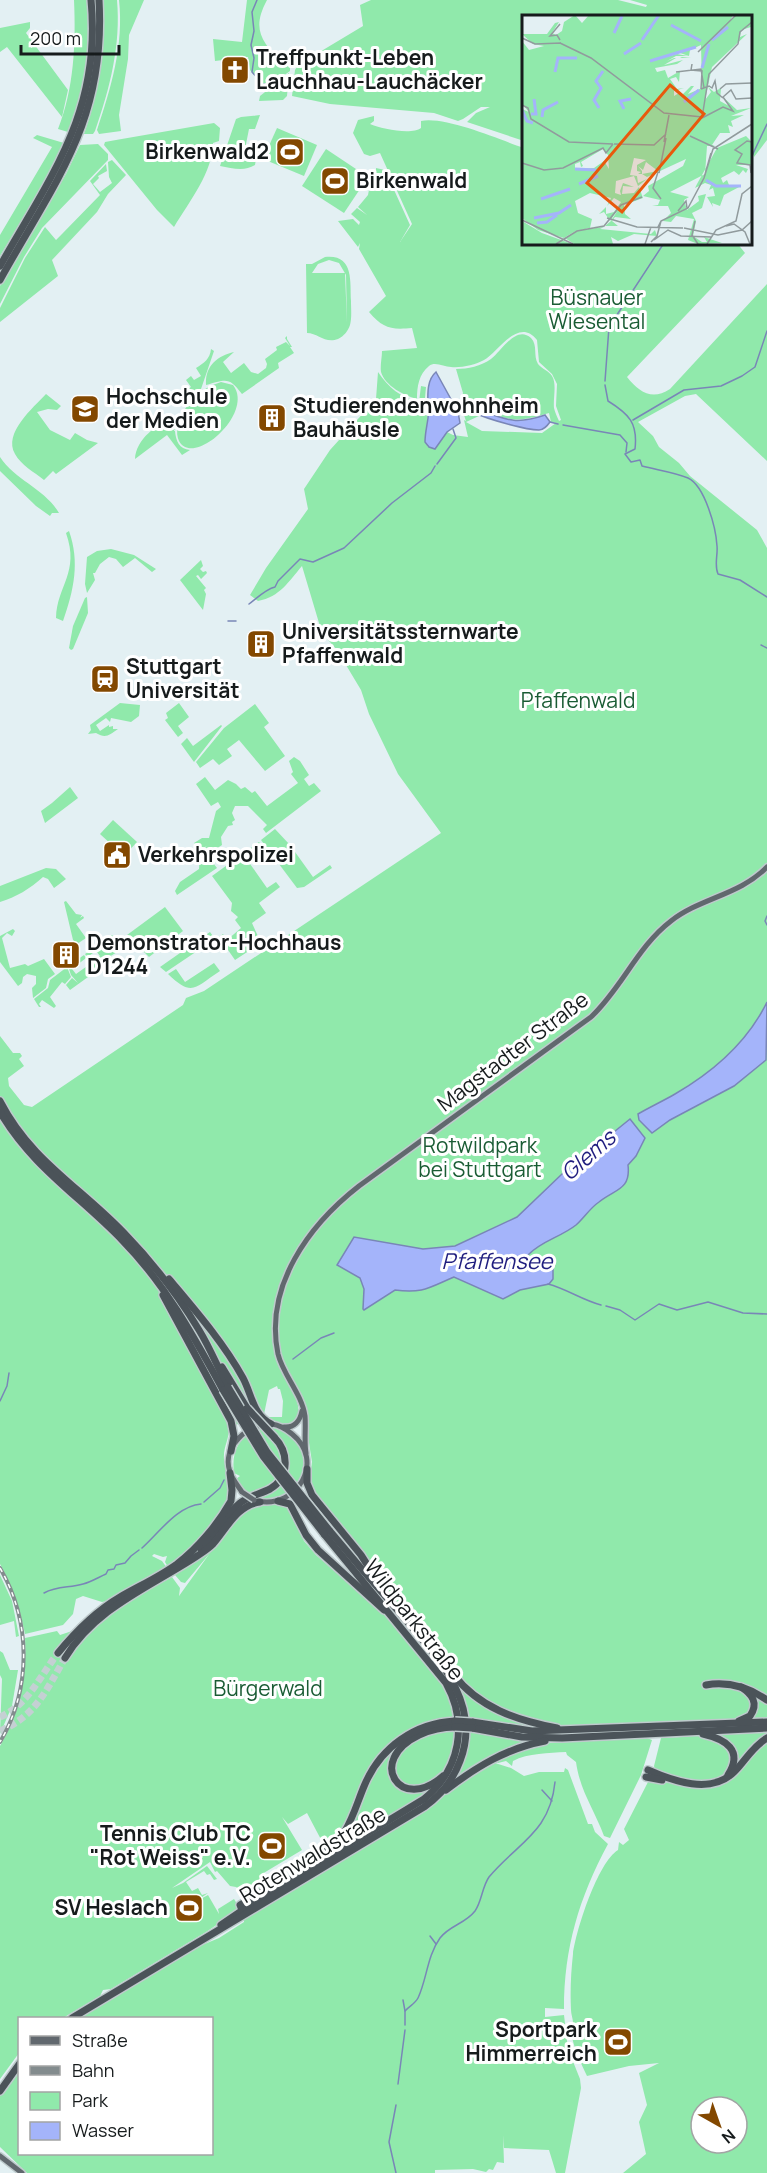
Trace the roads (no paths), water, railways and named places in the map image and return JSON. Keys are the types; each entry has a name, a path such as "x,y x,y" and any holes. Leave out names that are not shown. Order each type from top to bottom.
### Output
{"highway":[{"path":"0,266 54,173 75,129 90,69 96,4"},
{"path":"0,280 64,168 85,122 99,59 96,4"},
{"path":"0,1101 18,1132 48,1166 115,1224 172,1289 247,1408 282,1447 286,1458 285,1470 279,1481 269,1490 247,1498 237,1505 188,1562"},
{"path":"0,1112 18,1140 37,1162 110,1228 166,1292 267,1452 327,1532"},
{"path":"136,1247 149,1256 203,1320 242,1376 258,1415 271,1424"},
{"path":"144,1265 171,1309 231,1420 234,1436 231,1451"},
{"path":"211,1353 225,1388"},
{"path":"307,1469 308,1488 361,1555 389,1601"},
{"path":"58,1653 74,1634 102,1609 172,1568 193,1550 231,1501 230,1473"},
{"path":"66,1658 87,1629 103,1614 209,1547 241,1510 257,1501"},
{"path":"278,1501 287,1502 292,1506 302,1527 318,1550 407,1633"},
{"name":"Wildparkstraße","path":"327,1532 437,1659"},
{"name":"Wildparkstraße","path":"327,1532 441,1676 456,1707 459,1724 459,1743 449,1770"},
{"path":"437,1659 468,1690 493,1708 525,1722 562,1734"},
{"name":"Rotenwaldstraße","path":"75,2017 414,1814 438,1797 460,1762 465,1746 466,1726 459,1694 437,1659"},
{"path":"706,1685 716,1683 741,1687 767,1700"},
{"path":"718,1724 744,1720 754,1711 754,1699 741,1687"},
{"path":"438,1797 470,1773 504,1753 562,1734 651,1726 767,1722"},
{"path":"449,1770 432,1785 420,1790 412,1790 405,1788 396,1780 392,1763 398,1749 412,1739 455,1724"},
{"path":"272,1891 280,1882 315,1860 339,1838 353,1815 369,1775 390,1747 406,1735 425,1726 455,1724 562,1734 670,1734 767,1728"},
{"path":"695,1732 719,1738 732,1750 733,1765 724,1779"},
{"path":"647,1773 668,1779 706,1784 724,1779 737,1768 751,1750 767,1738"},
{"name":"Rotenwaldstraße","path":"241,1908 417,1803 440,1785 449,1770"},
{"name":"Rotenwaldstraße","path":"69,2017 204,1936 280,1882"},
{"path":"0,2084 18,2061"},
{"path":"0,2091 18,2066"}],"main road":[{"name":"Magstadter Straße","path":"306,1453 305,1418 283,1364 276,1330 277,1305 286,1277 309,1236 336,1205 359,1186 583,1024 608,1000 651,939 672,919 690,908 741,887 767,867"},
{"path":"282,1427 296,1437 306,1453 307,1469 297,1489 278,1501 257,1501 242,1492 230,1473 231,1451 237,1440 256,1426 271,1424 291,1427 301,1416 302,1407"},
{"path":"0,2154 22,2173"}],"water":[{"path":"436,372 458,412 460,423 447,432 435,449 429,447 425,442 428,387"},
{"path":"479,410 512,420 526,420 545,415 550,422 542,429 533,430 475,413"},
{"path":"767,1002 766,1060 734,1086 670,1120 652,1133 639,1120 638,1114 670,1097 716,1066 750,1030"},
{"name":"Pfaffensee","path":"630,1119 645,1138 636,1156 628,1165 627,1180 621,1188 596,1204 576,1225 539,1246 528,1255 531,1264 546,1262 553,1266 553,1279 549,1284 520,1290 503,1299 454,1277 420,1290 395,1290 363,1309 364,1289 360,1278 337,1265 354,1237 423,1249 455,1246 517,1217 562,1174"}],"waterway":[{"path":"257,0 252,12 254,31 251,45 254,58 252,72 263,84 268,84 273,89"},
{"path":"752,156 767,124"},
{"path":"605,381 609,327 663,244"},
{"path":"633,420 684,390 721,386 742,376 755,367 767,331"},
{"path":"605,385 608,401 622,410 633,426 635,449 625,454 631,462 640,460 642,466 683,476 694,482 700,489 712,519 716,538 718,574 740,580 767,597"},
{"path":"550,422 558,424"},
{"path":"563,425 620,435 627,443 626,452"},
{"path":"437,464 456,438 453,429"},
{"path":"249,604 275,587 300,559 313,562 344,548 392,503 431,473 435,466"},
{"path":"228,621 236,621"},
{"path":"761,645 767,648"},
{"path":"767,916 765,921 767,925"},
{"name":"Glems","path":"548,1284 601,1305"},
{"name":"Glems","path":"606,1306 620,1310 635,1320 659,1304 677,1310 708,1302 743,1313 767,1314"},
{"path":"293,1359 321,1338 334,1333"},
{"path":"0,1401 7,1386 9,1373"},
{"path":"204,1502 220,1488 224,1480"},
{"path":"142,1548 176,1515 201,1504"},
{"path":"44,1593 92,1581 106,1574 108,1570 114,1569 116,1565 125,1563 139,1550"},
{"path":"405,2025 405,2011 418,1998 430,1960 440,1938 475,1911 489,1877 539,1826 547,1814 555,1782"},
{"path":"542,1790 552,1801"},
{"path":"430,1936 436,1944"},
{"path":"403,2000 405,2011"},
{"path":"398,2084 405,2030"},
{"path":"396,2105 389,2142 396,2173"}],"tunnel":[{"path":"0,1717 10,1712 26,1698 58,1653"},
{"path":"0,1731 13,1725 32,1709 46,1691 65,1658"}],"railway":[{"path":"0,1568 18,1610 24,1655 18,1699 0,1742"}],"place":[{"name":"Treffpunkt-Leben Lauchhau-Lauchäcker","path":"235,70"},
{"name":"Birkenwald2","path":"290,152"},
{"name":"Birkenwald","path":"335,181"},
{"name":"Hochschule der Medien","path":"85,409"},
{"name":"Studierendenwohnheim Bauhäusle","path":"272,418"},
{"name":"Universitätssternwarte Pfaffenwald","path":"261,644"},
{"name":"Stuttgart Universität","path":"105,679"},
{"name":"Verkehrspolizei","path":"117,855"},
{"name":"Demonstrator-Hochhaus D1244","path":"66,955"},
{"name":"Tennis Club TC \"Rot Weiss\" e.V.","path":"272,1846"},
{"name":"SV Heslach","path":"189,1908"},
{"name":"Sportpark Himmerreich","path":"618,2042"}],"park label":[{"name":"Büsnauer Wiesental","path":"597,310"},
{"name":"Pfaffenwald","path":"578,701"},
{"name":"Rotwildpark bei Stuttgart","path":"480,1158"},
{"name":"Bürgerwald","path":"268,1689"}]}
